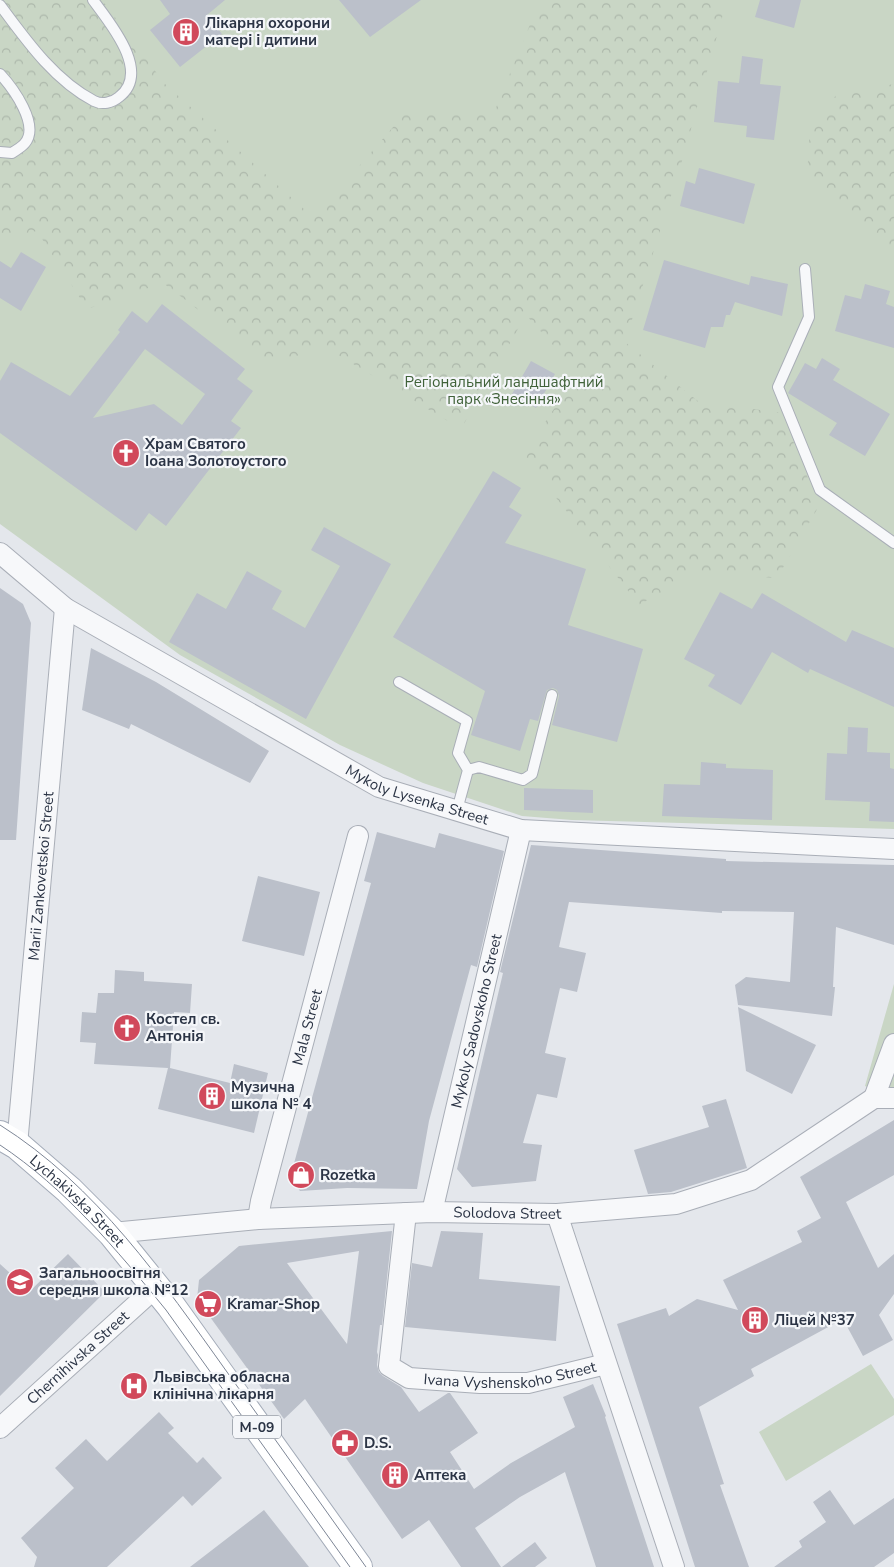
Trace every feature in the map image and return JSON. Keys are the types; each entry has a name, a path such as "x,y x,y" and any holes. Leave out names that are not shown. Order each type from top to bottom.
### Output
{"main road":[{"name":"Lychakivska Street","path":"8,1140 69,1190 112,1233 156,1287 358,1567"}],"street":[{"name":"Mykoly Lysenka Street","path":"0,554 65,608 379,787 521,830 894,849"},
{"name":"Marii Zankovetskoi Street","path":"8,1140 65,608"},
{"name":"Mykoly Sadovskoho Street","path":"432,1212 521,830"},
{"name":"Mala Street","path":"258,1219 358,836"},
{"path":"894,1044 874,1098 894,1098"},
{"name":"Solodova Street","path":"112,1233 258,1219 432,1212 557,1214 676,1204 751,1180 874,1098"},
{"name":"Ivana Vyshenskoho Street","path":"406,1214 389,1366 409,1378 480,1383 528,1383 606,1364"},
{"name":"Ivana Vyshenskoho Street","path":"557,1214 674,1567"},
{"name":"Chernihivska Street","path":"0,1428 156,1287"}],"lane":[{"path":"0,5 34,50 69,84 96,102 110,103 120,97 128,85 131,70 128,56 116,31 93,0"},
{"path":"0,74 28,116 30,130 26,143 12,153 0,152"},
{"path":"805,269 809,317 778,387 820,490 894,543"},
{"path":"399,682 467,721 458,753 468,770 457,810"},
{"path":"468,770 479,767 523,780 532,774 552,695"}],"green space":[{"name":"Регіональний ландшафтний парк «Знесіння»","path":"0,0 894,0 894,829 572,820 522,816 423,783 340,745 180,655 0,524"},
{"path":"0,0 102,0 165,84 314,218 407,111 493,115 540,0 727,0 682,161 625,342 699,402 782,413 819,506 777,578 697,572 639,605 523,455 578,373 526,315 461,429 325,347 270,364 163,283 87,309 37,231 2,238 0,236"},
{"path":"894,84 894,250 807,177 810,128 837,94"},
{"path":"894,984 894,1099 865,1086"},
{"path":"871,1364 894,1399 894,1415 786,1481 759,1432"}],"building":[{"name":"Лікарня охорони матері і дитини","path":"160,0 225,0 207,15 222,34 180,67 150,30 170,14"},
{"path":"339,0 421,0 370,37"},
{"path":"760,0 801,0 794,28 755,17"},
{"path":"742,56 763,59 760,84 781,86 774,140 746,137 747,126 714,122 718,81 739,83"},
{"path":"699,168 755,184 744,224 680,206 686,181 695,184"},
{"path":"21,252 46,267 21,311 0,298 0,261 11,268"},
{"path":"664,260 749,285 751,276 788,284 782,316 735,302 730,315 726,315 723,327 711,327 705,348 643,330"},
{"path":"865,284 890,291 886,304 894,307 894,348 835,331 845,295 861,299"},
{"path":"162,304 245,369 237,379 253,391 231,421 241,428 166,526 149,513 136,531 0,433 0,381 11,362 70,396 120,332 118,330 132,311 147,323","holes":["145,349 205,394 182,425 154,404 93,418"]},
{"path":"822,358 840,369 833,380 890,414 865,456 829,435 837,423 788,393 805,363 816,369"},
{"path":"531,361 555,374 536,408 512,394"},
{"path":"493,471 521,488 509,507 522,515 505,543 586,569 568,625 643,649 617,742 552,725 559,696 557,690 553,688 547,690 538,721 530,719 520,751 471,735 485,691 393,637"},
{"path":"324,527 391,564 306,719 169,642 197,593 226,609 247,571 282,591 272,609 305,628 340,566 311,550"},
{"path":"0,588 23,604 31,623 16,840 0,840"},
{"path":"720,592 752,609 762,593 846,642 852,630 894,648 894,707 810,669 808,673 772,652 741,705 708,686 715,675 684,659"},
{"path":"91,648 156,682 269,751 250,783 131,724 129,729 82,710"},
{"path":"848,727 868,728 867,752 890,753 890,768 894,769 894,822 869,821 870,802 825,800 827,753 847,754"},
{"path":"701,762 726,764 726,768 773,770 772,820 662,816 664,784 700,785"},
{"path":"524,788 593,790 593,813 524,810"},
{"path":"377,832 435,848 439,833 504,851 477,967 471,965 429,1121 417,1189 347,1188 300,1191 290,1178 371,883 364,881"},
{"path":"531,845 726,859 726,861 894,865 894,945 836,927 833,987 835,987 832,1016 738,1005 735,985 746,977 790,982 794,912 722,911 722,913 569,902 559,947 586,953 577,992 560,988 545,1053 566,1058 557,1098 537,1094 523,1143 542,1145 536,1181 472,1187 457,1169 503,973 500,972"},
{"path":"258,876 320,892 304,956 242,941"},
{"path":"115,970 144,972 144,981 192,984 190,1013 174,1012 170,1068 230,1083 234,1064 268,1073 254,1133 158,1109 168,1068 94,1064 96,1043 80,1042 82,1012 96,1013 98,993 114,993"},
{"path":"738,1007 816,1045 792,1094 746,1071"},
{"path":"726,1099 747,1168 671,1192 648,1194 634,1150 709,1127 702,1106"},
{"path":"894,1120 894,1175 846,1202 878,1268 894,1254 894,1294 879,1315 893,1340 863,1356 843,1319 751,1369 754,1376 699,1407 724,1484 720,1485 749,1567 695,1567 617,1324 666,1308 669,1316 697,1299 738,1310 723,1280 802,1242 797,1231 821,1218 800,1177"},
{"path":"392,1231 382,1325 380,1325 377,1352 379,1372 401,1387 419,1412 450,1393 478,1433 450,1452 474,1489 511,1463 575,1427 563,1397 593,1384 606,1416 654,1567 596,1567 565,1472 520,1497 475,1528 501,1567 461,1567 429,1520 402,1539 305,1399 284,1419 197,1299 199,1280 239,1246","holes":["359,1251 347,1344 287,1263"]},
{"path":"441,1231 483,1233 479,1279 560,1286 556,1341 405,1327 412,1263 432,1267"},
{"path":"68,1254 105,1292 0,1396 0,1264 30,1291"},
{"path":"159,1412 174,1428 168,1433 197,1463 203,1457 222,1478 192,1506 183,1496 107,1567 34,1567 37,1557 21,1538 74,1488 55,1468 86,1439 107,1461"},
{"path":"830,1490 854,1525 894,1498 894,1553 874,1567 774,1567 802,1547 799,1541 826,1522 813,1502"},
{"path":"264,1510 309,1567 190,1567"},
{"path":"535,1542 547,1558 535,1567 502,1567"}],"tram line":[{"path":"0,1125 35,1149 67,1177 125,1237 178,1304 366,1567"},
{"path":"0,1145 24,1162 68,1200 147,1287 166,1310 350,1567"}],"place":[{"name":"Лікарня охорони матері і дитини","path":"186,32"},
{"name":"Храм Святого Іоана Золотоустого","path":"126,453"},
{"name":"Костел св. Антонія","path":"127,1028"},
{"name":"Музична школа № 4","path":"212,1096"},
{"name":"Rozetka","path":"301,1175"},
{"name":"Загальноосвітня середня школа №12","path":"20,1282"},
{"name":"Kramar-Shop","path":"208,1304"},
{"name":"Ліцей №37","path":"755,1320"},
{"name":"Львівська обласна клінічна лікарня","path":"134,1386"},
{"name":"D.S.","path":"345,1443"},
{"name":"Аптека","path":"395,1475"}]}
